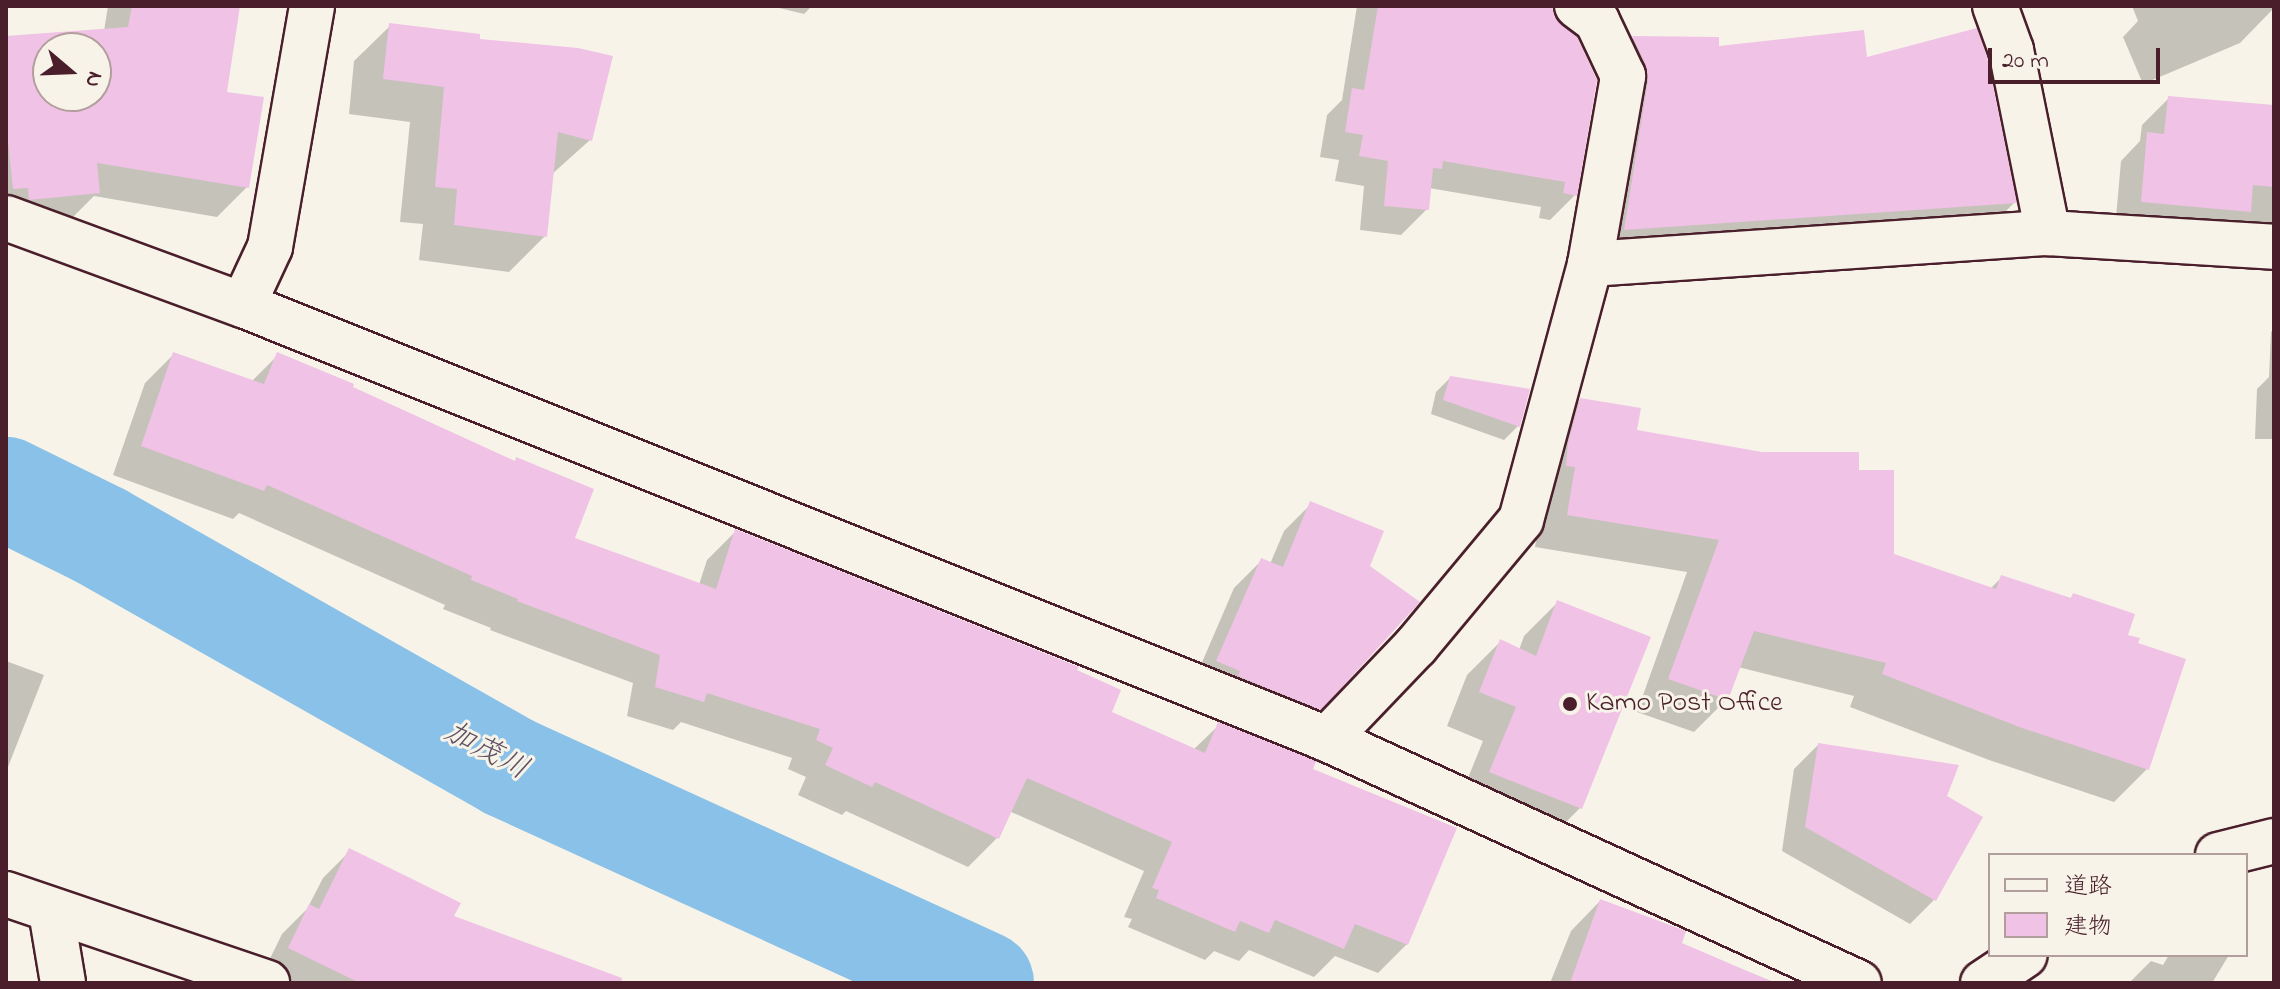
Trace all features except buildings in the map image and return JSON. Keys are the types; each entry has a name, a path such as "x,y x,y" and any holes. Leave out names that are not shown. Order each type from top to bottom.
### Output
{"street":[{"path":"243,305 270,247 312,6"},
{"path":"1327,739 1416,646 1521,520 1590,264 1623,76 1597,21 1577,6"},
{"path":"1995,6 2011,50 2048,233"},
{"path":"6,218 243,305 1327,739 1859,983"},
{"path":"1590,264 2048,233 2274,247"},
{"path":"2226,853 2274,841"},
{"path":"6,894 267,983"},
{"path":"51,911 63,983"},
{"path":"1983,983 2022,957"}],"waterway":[{"name":"加茂川","path":"6,489 101,536 509,767 982,983"}],"place":[{"name":"Kamo Post Office","path":"1570,704"}]}
